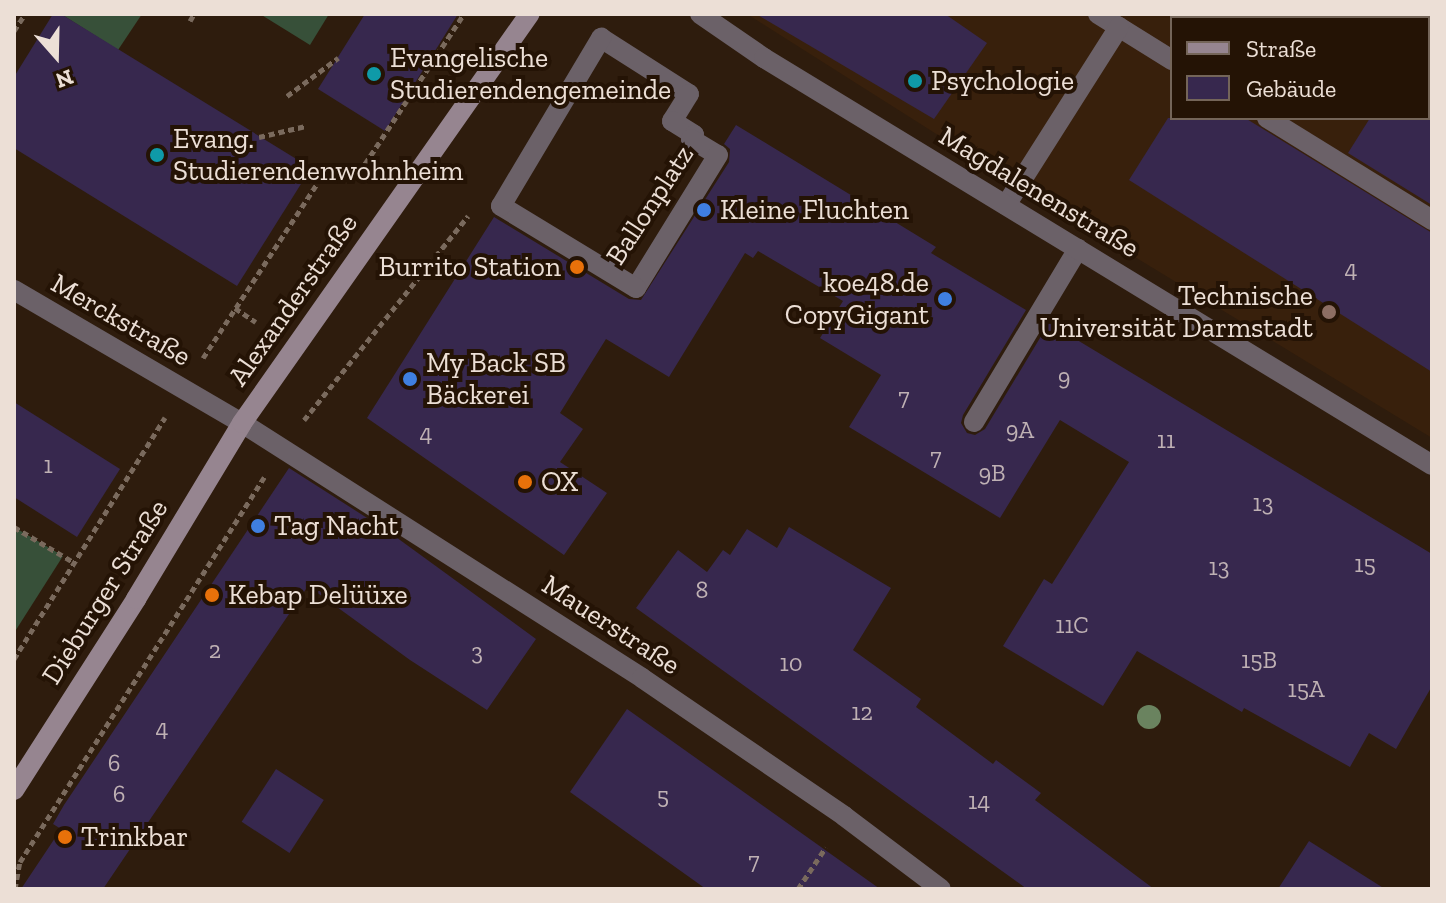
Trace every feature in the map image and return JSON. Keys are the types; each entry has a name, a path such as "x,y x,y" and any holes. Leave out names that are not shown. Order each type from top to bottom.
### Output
{"main road":[{"name":"Alexanderstraße","path":"242,423 529,14"},
{"name":"Dieburger Straße","path":"14,790 136,599 242,423"}],"street":[{"name":"Magdalenenstraße","path":"700,14 764,58 1432,465"},
{"path":"1098,14 1170,59"},
{"path":"1006,205 1119,27"},
{"name":"Ballonplatz","path":"601,38 689,94 672,121 694,135 691,139 718,155 636,288 501,206 514,185 601,38"},
{"path":"1270,120 1432,220"},
{"path":"974,422 1078,249"},
{"name":"Merckstraße","path":"14,290 242,423"},
{"name":"Mauerstraße","path":"242,423 642,678 844,816 941,889"}],"path":[{"path":"14,31 25,14"},
{"path":"190,21 194,14"},
{"path":"14,659 183,387 324,173 365,164 464,14"},
{"path":"287,96 338,58"},
{"path":"259,137 306,126"},
{"path":"15,889 17,860 282,448 471,213"},
{"path":"235,308 256,322"},
{"path":"333,370 341,375"},
{"path":"14,527 75,563"},
{"path":"798,889 844,816"}],"shaded area":[{"name":"Technische Universität Darmstadt","path":"747,14 1432,14 1432,438 1020,187"}],"green space":[{"path":"61,14 142,14 118,50"},
{"path":"260,14 329,14 310,45"},
{"path":"14,527 63,556 14,633"}],"building":[{"name":"Evang. Studierendenwohnheim","path":"53,14 61,14 311,168 237,286 14,148 14,77"},
{"name":"Evangelische Studierendengemeinde","path":"365,14 458,14 385,131 318,89"},
{"name":"Psychologie","path":"756,14 945,14 987,43 934,119"},
{"path":"1168,118 1248,120 1432,233 1432,372 1129,180"},
{"path":"1432,118 1432,205 1348,153 1369,120"},
{"path":"736,125 936,247 931,253 1026,310 963,415 961,423 967,433 975,435 985,429 1049,323 1432,554 1432,686 1396,749 1369,733 1350,767 1244,708 1242,712 1137,651 1103,706 1003,646 1044,579 1052,584 1129,462 1060,420 1000,518 849,427 881,375 820,338 843,301 758,251 753,258 745,253 669,377 606,339 560,413 583,429 560,462 607,493 564,555 367,418 494,217 629,299 641,300 729,162 730,149 724,144"},
{"path":"14,402 120,469 77,537 14,497"},
{"path":"289,468 389,532 536,639 487,710 410,660 308,586 103,889 21,889 61,829 53,824 64,805"},
{"path":"789,527 891,588 853,650 921,699 916,707 993,764 996,760 1041,793 1035,800 1154,889 1027,889 636,608 678,550 707,572 723,550 730,555 747,529 777,548"},
{"path":"627,709 880,889 706,889 570,792"},
{"path":"276,769 324,800 289,853 242,822"},
{"path":"1309,841 1385,889 1278,889"}],"place":[{"name":"Evangelische Studierendengemeinde","path":"374,74"},
{"name":"Psychologie","path":"915,81"},
{"name":"Evang. Studierendenwohnheim","path":"157,155"},
{"name":"Kleine Fluchten","path":"704,210"},
{"name":"Burrito Station","path":"577,267"},
{"name":"koe48.de CopyGigant","path":"945,299"},
{"name":"Technische Universität Darmstadt","path":"1329,312"},
{"name":"My Back SB Bäckerei","path":"410,379"},
{"name":"OX","path":"525,482"},
{"name":"Tag Nacht","path":"258,526"},
{"name":"Kebap Delüüxe","path":"212,595"},
{"name":"Trinkbar","path":"65,837"}]}
